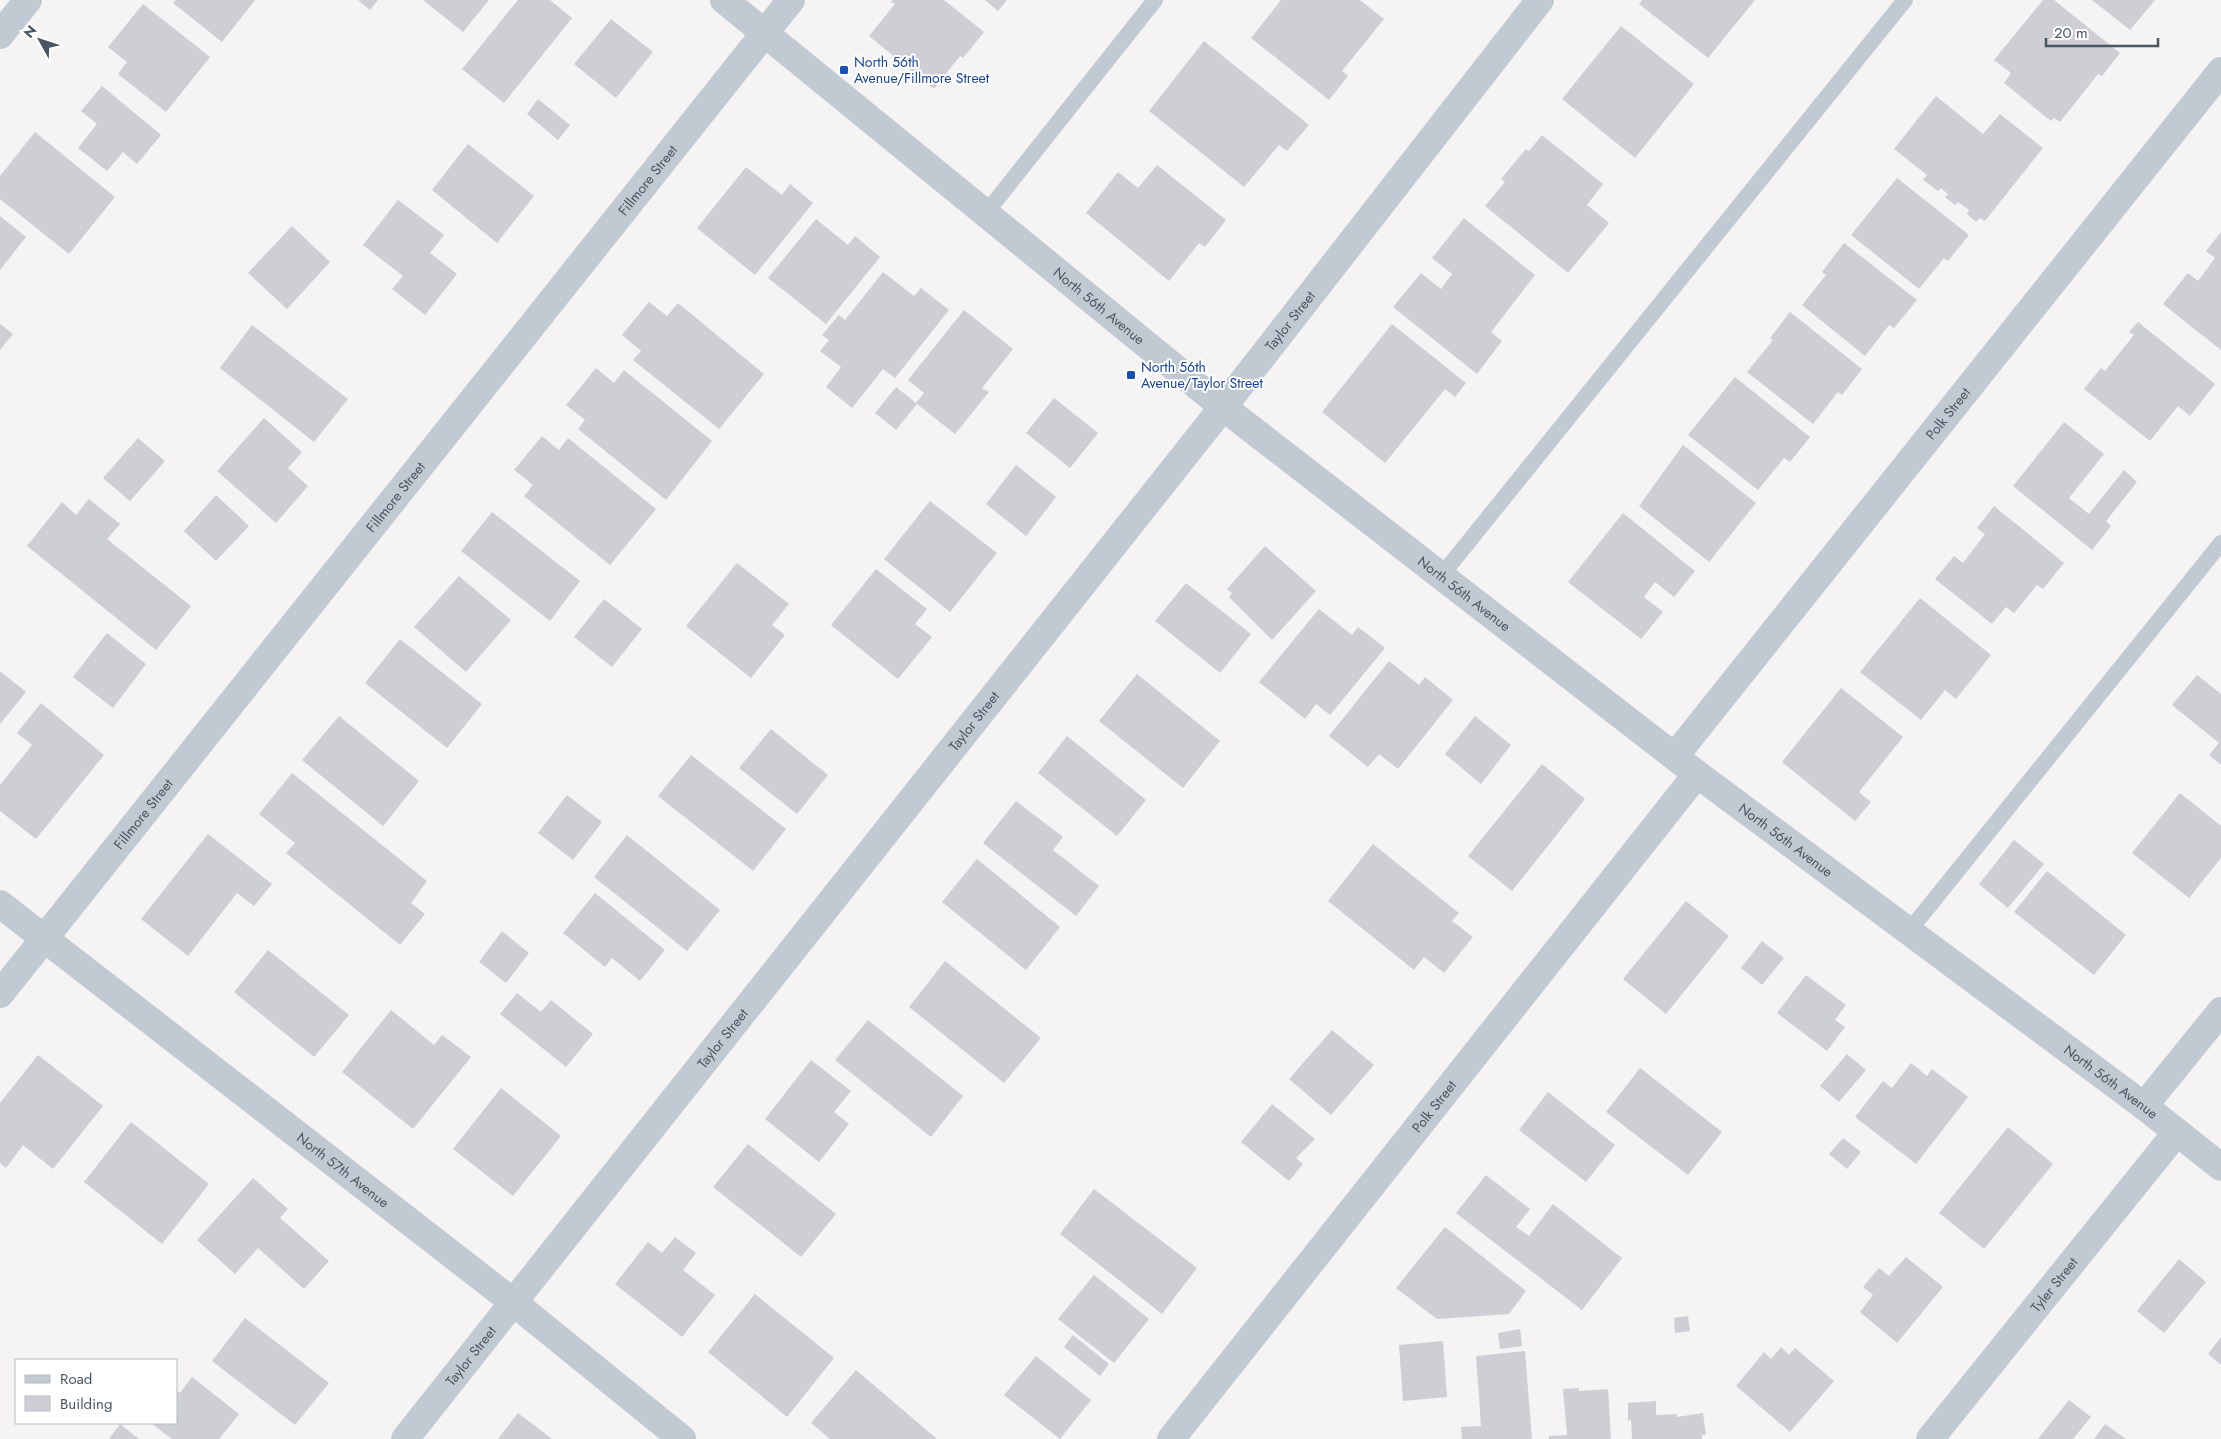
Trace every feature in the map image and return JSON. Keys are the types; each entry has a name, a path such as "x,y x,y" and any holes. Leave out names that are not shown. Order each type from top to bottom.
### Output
{"street":[{"path":"0,35 28,0"},
{"name":"North 56th Avenue","path":"724,0 1223,407 1697,774 2144,1106 2221,1167"},
{"name":"Fillmore Street","path":"0,994 791,0"},
{"name":"Taylor Street","path":"405,1439 1223,407 1540,0"},
{"name":"Polk Street","path":"1674,756 2221,71"},
{"name":"Polk Street","path":"1171,1439 1697,774"},
{"name":"North 57th Avenue","path":"0,904 513,1302 682,1439"},
{"path":"2144,1106 2221,1011"},
{"name":"Tyler Street","path":"1930,1439 2177,1132"}],"lane":[{"path":"986,213 1155,0"},
{"path":"1441,576 1905,0"},
{"path":"1909,931 2221,543"}],"building":[{"path":"176,0 255,0 222,42 173,3"},
{"path":"358,0 378,0 370,10"},
{"path":"423,0 489,0 463,32"},
{"path":"518,0 550,0 572,18 504,103 462,69"},
{"path":"893,0 944,0 984,32 963,58 960,56 934,89 869,36 895,4 891,2"},
{"path":"985,0 1007,0 998,11"},
{"path":"1281,0 1360,0 1384,19 1342,71 1348,76 1329,100 1251,38"},
{"path":"1642,0 1755,0 1708,58 1639,4"},
{"path":"2043,0 2054,0 2120,53 2102,76 2098,74 2060,122 2054,118 2051,121 2004,83 2011,73 1994,60"},
{"path":"2092,0 2155,0 2130,30"},
{"path":"143,4 210,57 166,112 118,74 127,62 108,47"},
{"path":"611,19 653,52 616,98 574,64"},
{"path":"1621,26 1694,84 1635,158 1562,99"},
{"path":"1204,41 1309,125 1287,151 1279,145 1244,187 1149,111"},
{"path":"102,86 161,135 137,164 123,152 107,171 78,148 97,124 81,111"},
{"path":"1936,96 1983,134 2000,114 2043,148 1985,221 1980,218 1976,222 1967,214 1969,210 1958,202 1955,205 1945,197 1948,194 1941,188 1938,191 1923,180 1927,175 1894,149"},
{"path":"538,99 570,125 558,140 527,114"},
{"path":"35,132 115,197 69,254 0,199 0,176"},
{"path":"1542,135 1603,184 1587,205 1609,223 1568,273 1485,206 1505,182 1501,179 1526,149 1529,151"},
{"path":"468,144 534,196 497,243 432,190"},
{"path":"1157,165 1226,220 1205,247 1199,243 1169,281 1086,213 1118,172 1138,188"},
{"path":"746,167 782,195 790,184 813,203 755,275 697,228"},
{"path":"1897,178 1969,235 1948,261 1944,258 1919,289 1851,235"},
{"path":"398,200 444,235 430,253 457,274 425,315 392,289 403,276 363,245"},
{"path":"0,216 26,237 0,270"},
{"path":"1464,218 1535,275 1491,332 1502,341 1477,374 1393,307 1421,273 1441,289 1452,274 1432,258"},
{"path":"816,219 848,245 855,236 880,257 826,324 768,278"},
{"path":"292,226 330,262 287,309 248,273"},
{"path":"2221,232 2221,350 2163,304 2188,273 2198,281 2215,258 2206,251"},
{"path":"1844,243 1917,300 1894,328 1889,325 1865,356 1802,305 1826,275 1822,272"},
{"path":"883,272 914,296 921,288 949,310 895,378 883,369 852,408 826,387 841,367 820,351 829,340 822,335 839,315 845,320"},
{"path":"649,302 667,316 678,303 764,374 719,429 633,360 641,351 622,335"},
{"path":"964,310 1013,349 982,388 989,392 955,434 917,404 896,430 875,413 896,387 916,403 924,393 908,380"},
{"path":"1790,312 1862,369 1842,395 1838,392 1813,424 1747,372 1773,340 1770,338"},
{"path":"2138,322 2215,384 2190,416 2178,406 2150,441 2084,389 2101,368 2105,371 2134,335 2129,332"},
{"path":"0,324 13,334 0,350"},
{"path":"1392,324 1466,383 1455,397 1445,389 1385,463 1322,412"},
{"path":"252,325 348,399 314,442 220,368"},
{"path":"596,368 614,383 624,370 712,441 666,500 578,429 585,420 566,405"},
{"path":"1735,377 1810,437 1790,462 1784,458 1758,490 1688,435"},
{"path":"1054,398 1098,433 1070,468 1026,433"},
{"path":"264,418 302,452 288,468 308,486 276,523 217,471"},
{"path":"2064,422 2104,454 2069,498 2089,514 2124,470 2137,482 2106,521 2111,526 2092,550 2013,486"},
{"path":"542,436 559,450 568,438 656,509 610,565 524,496 533,485 514,470"},
{"path":"138,438 165,461 130,501 103,478"},
{"path":"1683,445 1756,503 1709,562 1639,506"},
{"path":"1016,465 1056,497 1026,536 986,504"},
{"path":"216,495 249,526 216,561 184,531"},
{"path":"89,499 120,524 107,539 191,606 156,650 27,546 62,502 76,515"},
{"path":"930,501 997,553 950,612 884,559"},
{"path":"1994,506 2064,563 2043,589 2037,585 2014,613 2006,607 1992,624 1935,579 1954,556 1963,563 1985,534 1977,528"},
{"path":"492,512 580,581 550,621 461,551"},
{"path":"1623,513 1695,571 1674,597 1655,582 1644,597 1663,612 1641,639 1568,582"},
{"path":"1265,546 1316,591 1272,640 1229,597 1232,593 1227,589"},
{"path":"737,563 789,604 772,625 785,635 751,678 686,626"},
{"path":"876,569 927,609 915,624 932,637 898,679 831,625"},
{"path":"459,576 511,620 466,672 414,627"},
{"path":"1186,583 1251,634 1220,673 1155,621"},
{"path":"1920,598 1991,655 1956,699 1945,690 1921,720 1860,672"},
{"path":"604,599 642,629 612,667 574,637"},
{"path":"1319,609 1352,635 1358,627 1385,648 1330,715 1316,704 1305,719 1259,682"},
{"path":"107,633 146,664 113,708 73,677"},
{"path":"400,639 482,704 447,748 365,683"},
{"path":"1389,661 1419,685 1425,677 1453,700 1398,769 1379,754 1368,767 1329,736"},
{"path":"0,671 26,692 0,724"},
{"path":"1137,674 1220,741 1183,788 1099,721"},
{"path":"2197,675 2221,694 2221,765 2209,755 2219,743 2172,705"},
{"path":"1841,688 1903,737 1859,792 1871,802 1855,821 1782,762"},
{"path":"41,703 104,755 36,839 0,811 0,785 32,745 17,733"},
{"path":"339,716 419,781 383,826 302,760"},
{"path":"1475,716 1511,745 1481,784 1445,754"},
{"path":"771,729 828,775 797,814 739,768"},
{"path":"1067,736 1146,800 1117,836 1038,773"},
{"path":"691,755 786,829 753,871 658,796"},
{"path":"1542,764 1585,799 1512,891 1468,856"},
{"path":"292,773 427,881 411,903 425,914 400,945 286,853 295,843 259,814"},
{"path":"2180,793 2221,826 2221,858 2189,898 2132,853"},
{"path":"567,795 602,822 573,860 538,833"},
{"path":"1016,801 1063,837 1053,850 1099,886 1076,916 983,843"},
{"path":"208,834 272,884 254,906 237,893 188,956 141,919"},
{"path":"627,835 720,910 687,951 594,877"},
{"path":"2014,840 2044,864 2008,908 1979,884"},
{"path":"1373,844 1459,913 1452,921 1473,937 1444,973 1424,957 1414,970 1328,901"},
{"path":"977,859 1060,927 1026,970 942,902"},
{"path":"2047,871 2126,935 2094,975 2014,912"},
{"path":"595,893 665,950 640,981 612,958 605,967 563,933"},
{"path":"1686,901 1729,936 1666,1014 1623,979"},
{"path":"502,931 529,953 506,983 479,962"},
{"path":"1762,941 1784,958 1762,985 1741,968"},
{"path":"268,950 349,1015 314,1057 234,992"},
{"path":"945,961 1041,1038 1004,1083 909,1007"},
{"path":"1806,975 1846,1005 1835,1020 1845,1027 1827,1051 1777,1013"},
{"path":"517,993 541,1012 551,1000 593,1034 566,1067 500,1014"},
{"path":"391,1010 434,1045 442,1035 471,1057 413,1129 342,1072"},
{"path":"868,1020 963,1096 931,1137 835,1060"},
{"path":"1332,1030 1374,1065 1331,1115 1289,1079"},
{"path":"1847,1054 1866,1070 1839,1102 1820,1086"},
{"path":"38,1055 103,1106 53,1169 23,1145 6,1168 0,1163 0,1103"},
{"path":"811,1060 851,1091 834,1112 849,1124 819,1162 765,1119"},
{"path":"1911,1063 1927,1076 1932,1069 1968,1097 1916,1164 1855,1117 1883,1081 1892,1088"},
{"path":"1640,1068 1722,1132 1688,1175 1606,1112"},
{"path":"501,1088 561,1136 513,1196 453,1149"},
{"path":"1548,1092 1615,1145 1586,1182 1519,1130"},
{"path":"1272,1104 1315,1139 1296,1158 1303,1164 1289,1181 1241,1142"},
{"path":"131,1122 209,1184 162,1244 84,1182"},
{"path":"2008,1127 2053,1164 1984,1249 1939,1213"},
{"path":"1843,1138 1861,1152 1847,1169 1829,1154"},
{"path":"748,1144 836,1214 801,1257 713,1187"},
{"path":"1486,1175 1530,1209 1516,1227 1529,1236 1553,1204 1622,1258 1582,1310 1456,1213"},
{"path":"253,1178 288,1209 280,1218 329,1261 304,1289 258,1248 235,1274 197,1240"},
{"path":"1094,1189 1197,1268 1162,1314 1060,1234"},
{"path":"1445,1227 1526,1291 1509,1314 1437,1319 1396,1288"},
{"path":"675,1237 696,1253 683,1270 715,1295 682,1337 615,1284 648,1242 662,1253"},
{"path":"1906,1257 1943,1287 1897,1343 1860,1312 1873,1295 1863,1287 1879,1268 1889,1276"},
{"path":"2179,1259 2206,1282 2164,1333 2137,1311"},
{"path":"1094,1275 1149,1319 1114,1363 1058,1319"},
{"path":"755,1294 834,1358 787,1417 708,1352"},
{"path":"1688,1316 1690,1331 1675,1333 1674,1318"},
{"path":"245,1318 329,1383 295,1425 212,1361"},
{"path":"1520,1329 1522,1346 1500,1349 1498,1333"},
{"path":"1073,1335 1109,1364 1100,1376 1064,1347"},
{"path":"2221,1337 2221,1365 2208,1354"},
{"path":"1443,1341 1447,1397 1403,1401 1399,1345"},
{"path":"1781,1347 1789,1355 1795,1348 1834,1381 1790,1432 1736,1386 1764,1352 1771,1359"},
{"path":"1525,1351 1532,1439 1462,1439 1461,1427 1481,1426 1476,1356"},
{"path":"1036,1356 1091,1400 1060,1439 1004,1395"},
{"path":"856,1370 937,1439 830,1439 811,1423"},
{"path":"192,1377 239,1414 219,1439 172,1439 152,1424 178,1424 178,1392 180,1393"},
{"path":"1579,1388 1579,1391 1608,1389 1611,1439 1549,1439 1549,1436 1567,1435 1563,1389"},
{"path":"2069,1400 2091,1417 2073,1439 2038,1439"},
{"path":"1656,1401 1656,1415 1677,1414 1677,1417 1703,1413 1706,1435 1702,1435 1702,1439 1632,1439 1631,1420 1628,1421 1628,1403"},
{"path":"518,1413 552,1439 498,1439"},
{"path":"120,1424 139,1439 109,1439"},
{"path":"2105,1424 2126,1439 2094,1439"}],"place":[{"name":"North 56th Avenue/Fillmore Street","path":"844,70"},
{"name":"North 56th Avenue/Taylor Street","path":"1131,375"}]}
